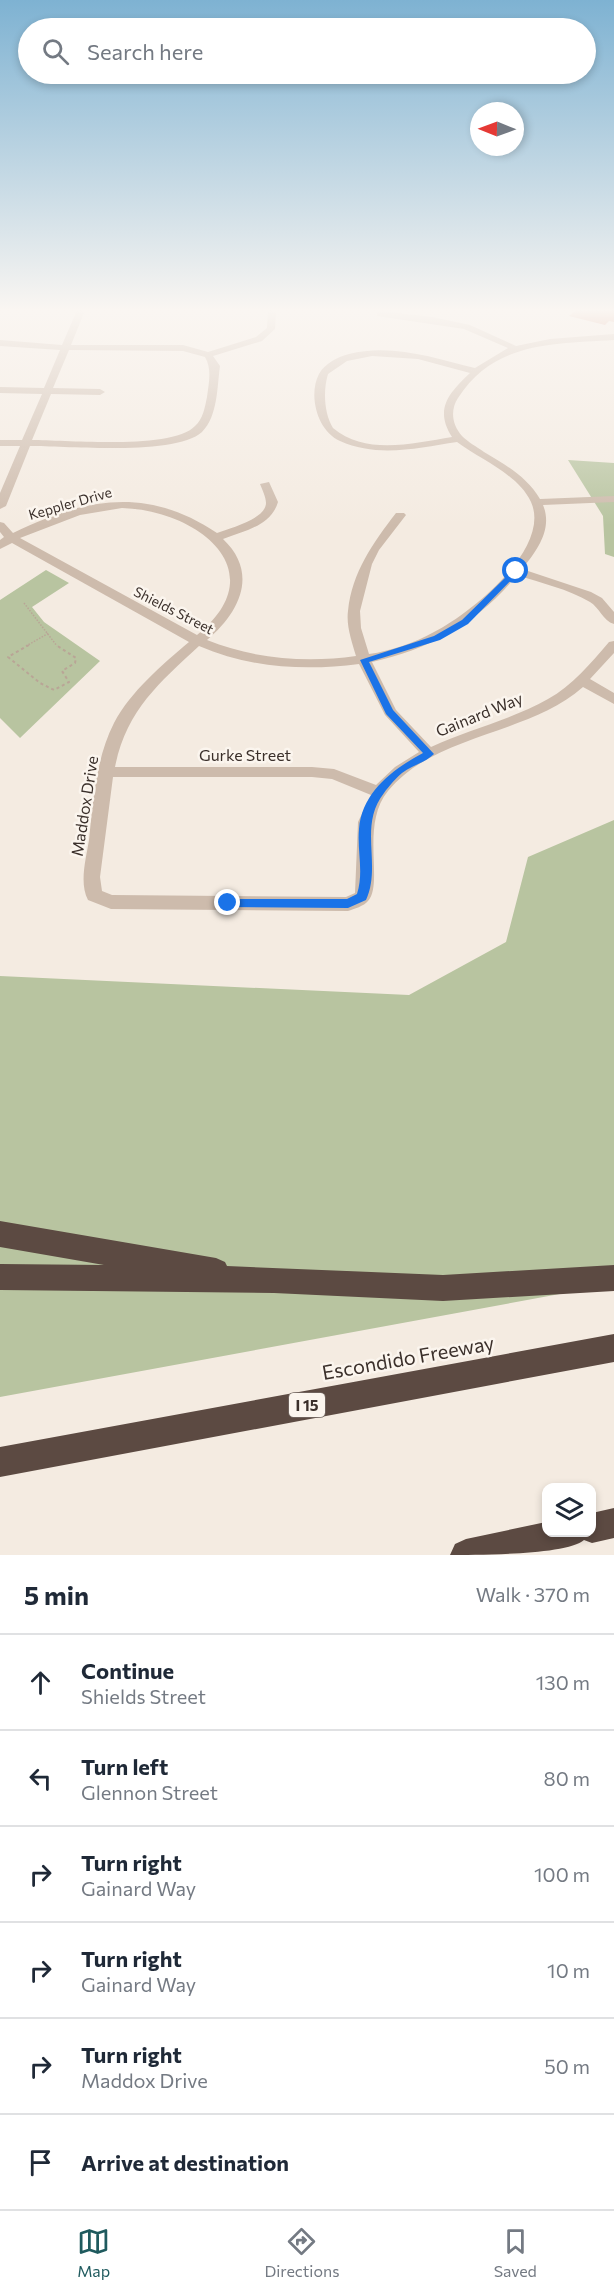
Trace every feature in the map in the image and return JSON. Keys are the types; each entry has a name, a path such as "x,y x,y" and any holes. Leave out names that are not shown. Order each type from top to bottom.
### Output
{"highway":[{"path":"0,1234 274,1280"},
{"path":"0,1277 274,1280 443,1288 614,1278"},
{"name":"Escondido Freeway","path":"0,1462 614,1348"},
{"path":"596,1527 614,1524"},
{"path":"466,1555 553,1537"}],"street":[{"path":"0,506 52,381"},
{"path":"0,443 165,443 187,437 201,429 206,422 213,381"},
{"path":"323,381 321,418 326,428 339,437 375,448 406,448 459,439"},
{"path":"469,381 454,394 449,404 449,421 459,439 518,480 537,502 614,499"},
{"path":"0,390 100,392"},
{"path":"216,538 256,522 269,513 272,502 265,484"},
{"name":"Shields Street","path":"5,541 197,642 234,655 299,664 364,660 437,638 465,622 516,571 536,544 543,526 537,502"},
{"name":"Keppler Drive","path":"5,541 62,518 130,503 147,504 165,511 216,538"},
{"path":"400,515 374,549 366,564 354,610 355,628 364,660 390,712 429,754"},
{"path":"0,525 5,541"},
{"name":"Maddox Drive","path":"216,538 234,557 238,572 236,596 222,620 197,642 129,713 116,735 92,877 94,895 111,902 332,904"},
{"path":"516,571 568,586 587,595 598,602 614,620"},
{"name":"Gainard Way","path":"332,904 348,904 362,897 367,879 364,829 369,810 379,792 400,770 429,754 553,703 583,681 614,645"},
{"path":"583,681 614,699"},
{"name":"Gurke Street","path":"108,772 312,772 334,774 379,792"}],"path":[{"path":"24,603 27,613 49,633 56,646 76,658 75,663 62,671 69,682 54,690 40,683 8,657 49,633"}],"green space":[{"path":"568,460 614,463 614,557 605,554 603,516"},
{"path":"46,570 69,583 32,607 44,622 100,661 20,738 0,718 0,600"},
{"path":"614,820 614,1284 0,1397 0,976 409,995 506,942 528,857"}],"route":[{"path":"228,903 348,904 362,897 367,879 364,829 369,810 379,792 400,770 429,754 390,712 364,660 437,638 465,622 482,608 516,571"}]}
